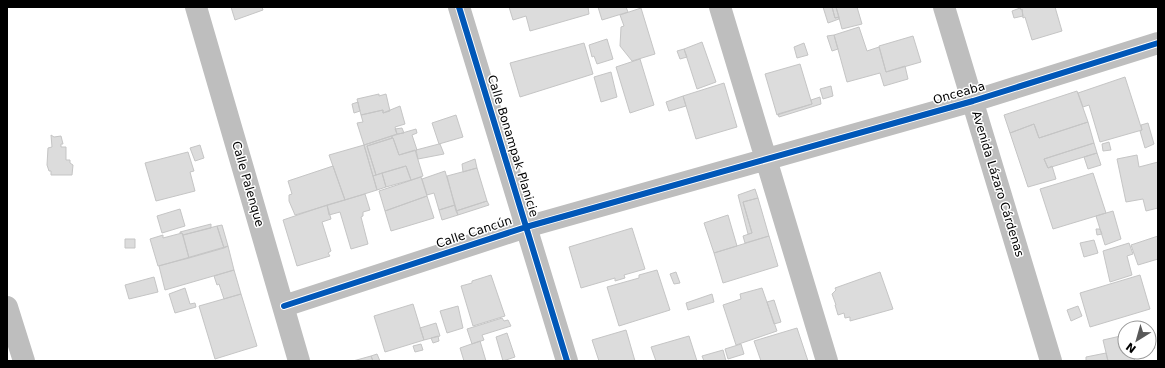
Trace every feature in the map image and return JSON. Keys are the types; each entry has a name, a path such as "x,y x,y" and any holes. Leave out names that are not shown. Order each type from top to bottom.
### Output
{"street":[{"name":"Calle Palenque","path":"196,7 299,361"},
{"name":"Calle Bonampak Planicie","path":"459,7 567,361"},
{"path":"720,7 826,361"},
{"name":"Avenida Lázaro Cárdenas","path":"944,7 1051,361"},
{"name":"Onceaba","path":"765,160 973,101 1158,43"},
{"name":"Calle Cancún","path":"284,306 526,227 765,160"},
{"path":"7,307 24,361"}],"building":[{"path":"231,7 262,7 263,10 235,20"},
{"path":"509,7 588,7 589,14 530,31 526,16 513,20"},
{"path":"598,7 626,7 628,12 602,20"},
{"path":"823,7 832,7 835,18 839,17 839,19 828,23"},
{"path":"832,7 836,7 839,17 835,18"},
{"path":"836,7 857,7 862,24 842,29"},
{"path":"1020,7 1055,7 1062,31 1032,40 1025,17 1023,18 1022,9 1021,10"},
{"path":"641,8 655,54 632,61 620,46 621,27 624,26 620,15"},
{"path":"1020,8 1021,10 1022,9 1023,16 1014,18 1012,11"},
{"path":"859,27 867,51 879,47 886,72 905,66 908,79 884,86 880,73 847,82 834,35"},
{"path":"834,35 838,49 832,51 827,36"},
{"path":"913,36 921,62 886,72 879,46"},
{"path":"607,39 613,59 597,64 594,56 592,57 589,45"},
{"path":"702,42 716,82 697,89 684,49"},
{"path":"584,43 593,74 520,97 510,63"},
{"path":"804,43 808,55 797,58 794,47"},
{"path":"684,49 687,57 680,59 677,51"},
{"path":"640,59 654,105 630,113 616,67"},
{"path":"800,64 812,104 777,115 765,74"},
{"path":"611,72 617,97 601,102 594,77"},
{"path":"1125,77 1142,130 1100,142 1089,105 1083,107 1078,93"},
{"path":"724,83 737,127 696,139 683,96"},
{"path":"831,86 833,96 823,99 820,89"},
{"path":"1077,91 1088,122 1039,138 1034,124 1010,133 1004,115"},
{"path":"379,94 379,96 386,94 390,111 383,113 383,110 361,115 357,99"},
{"path":"683,96 686,106 669,111 666,102"},
{"path":"820,97 821,104 779,117 778,114 812,104 811,100"},
{"path":"358,102 360,111 354,113 352,104"},
{"path":"400,106 405,124 395,127 397,134 364,145 357,123 363,122 361,115 383,110 383,113"},
{"path":"456,115 463,137 439,144 432,123"},
{"path":"1088,122 1094,143 1044,159 1048,168 1052,166 1056,179 1028,187 1010,133 1034,124 1039,138"},
{"path":"1148,123 1154,144 1145,148 1140,131 1142,130 1141,125"},
{"path":"402,128 404,133 397,134 395,129"},
{"path":"416,129 417,133 412,135 417,150 399,155 392,136"},
{"path":"51,135 54,137 61,136 63,144 61,144 61,147 66,147 66,160 70,160 70,163 73,165 72,175 51,175 51,171 49,171 47,165 48,148 52,147"},
{"path":"392,136 392,138 367,146 376,175 373,176 364,145"},
{"path":"393,138 399,155 415,150 423,176 411,180 406,166 376,175 367,146"},
{"path":"1109,142 1111,150 1103,151 1102,144"},
{"path":"1094,143 1097,153 1048,168 1044,159"},
{"path":"440,144 444,154 418,159 416,150"},
{"path":"200,145 204,158 195,161 190,148"},
{"path":"364,145 377,190 345,200 329,155"},
{"path":"188,152 194,171 190,172 195,191 156,201 145,163"},
{"path":"1097,153 1101,165 1088,169 1084,157"},
{"path":"1137,155 1139,167 1158,162 1158,208 1146,211 1143,199 1126,202 1117,159"},
{"path":"475,159 477,168 463,172 462,164"},
{"path":"333,166 345,200 295,215 289,201 289,195 292,194 288,181"},
{"path":"406,166 411,180 386,187 382,173"},
{"path":"477,168 487,201 456,211 447,176"},
{"path":"445,171 455,205 439,210 434,193 427,195 422,179"},
{"path":"382,173 386,187 377,190 373,176"},
{"path":"1093,173 1106,213 1053,229 1040,189"},
{"path":"421,177 427,196 385,211 379,191"},
{"path":"755,189 758,198 743,202 752,233 748,234 738,195"},
{"path":"365,194 370,210 363,212 363,216 361,217 368,244 351,249 340,212 329,215 327,205"},
{"path":"427,196 434,218 391,231 385,211"},
{"path":"758,198 769,236 745,243 743,236 752,233 743,202"},
{"path":"487,201 489,205 458,215 456,211"},
{"path":"327,205 331,219 322,222 331,251 328,253 330,256 297,266 283,220"},
{"path":"455,205 458,215 442,220 439,210"},
{"path":"180,209 185,226 162,233 157,216"},
{"path":"1113,211 1121,239 1105,245 1096,216"},
{"path":"728,215 737,246 714,253 704,223"},
{"path":"211,224 211,228 183,235 180,233 180,232"},
{"path":"222,225 228,246 224,248 217,226"},
{"path":"217,226 224,248 189,258 183,235"},
{"path":"632,228 645,269 624,275 625,278 615,281 615,278 581,288 569,247"},
{"path":"1096,229 1100,229 1102,234 1097,235"},
{"path":"182,233 189,258 158,266 150,239 163,235 163,238"},
{"path":"769,236 778,266 723,283 714,253"},
{"path":"1158,236 1158,259 1138,265 1131,245"},
{"path":"125,239 135,239 135,248 125,248"},
{"path":"1094,240 1098,253 1084,257 1080,243"},
{"path":"1129,243 1133,254 1127,256 1132,275 1110,282 1103,251"},
{"path":"228,246 234,270 165,290 159,266"},
{"path":"234,270 241,294 224,299 219,284 217,285 214,276"},
{"path":"657,270 670,310 619,326 607,287 639,278 639,275"},
{"path":"676,272 680,283 674,284 670,274"},
{"path":"880,272 893,309 850,321 850,317 845,318 844,313 838,315 832,294 836,290 835,288"},
{"path":"491,275 505,316 473,326 461,286"},
{"path":"1140,275 1150,309 1090,327 1080,293"},
{"path":"154,277 158,292 129,299 125,285"},
{"path":"185,288 190,304 195,303 196,307 175,313 169,294"},
{"path":"762,288 777,331 736,345 723,305 741,299 740,294"},
{"path":"241,294 257,346 215,359 199,306"},
{"path":"712,294 714,302 688,310 686,303"},
{"path":"774,300 781,322 774,324 767,302"},
{"path":"413,304 424,340 385,352 374,316"},
{"path":"458,306 463,328 447,333 440,311"},
{"path":"1078,306 1082,316 1071,321 1067,310"},
{"path":"502,318 504,321 508,320 511,326 482,335 484,340 472,344 467,329"},
{"path":"436,323 440,336 424,340 420,328"},
{"path":"797,328 808,361 761,361 754,341"},
{"path":"626,330 635,361 599,361 592,340"},
{"path":"507,333 515,357 503,361 496,337"},
{"path":"438,336 439,341 433,343 431,338"},
{"path":"689,336 697,361 656,361 651,347"},
{"path":"1117,337 1117,360 1135,361 1108,361 1103,340"},
{"path":"480,341 486,361 464,361 460,348"},
{"path":"421,344 423,350 415,352 413,346"},
{"path":"741,344 744,354 728,359 725,349"},
{"path":"723,350 726,361 704,361 702,356"},
{"path":"1106,353 1108,361 1086,361 1086,357"},
{"path":"377,354 380,361 373,361 371,356"},
{"path":"371,356 373,361 353,361"}],"cycle path":[{"path":"459,7 567,361"},
{"path":"284,306 526,227 973,101 1158,43"}]}
